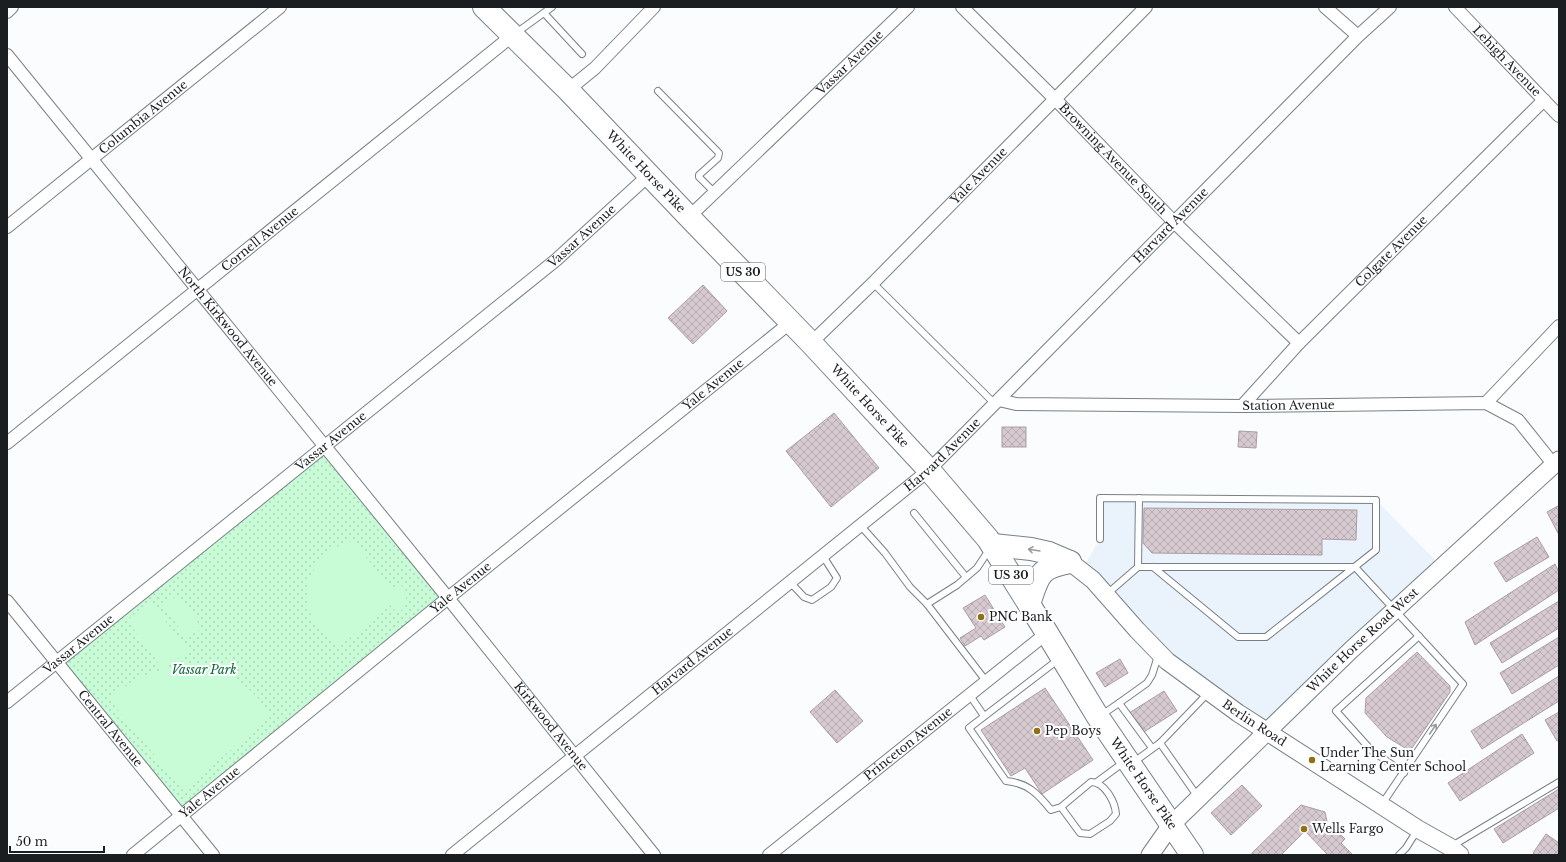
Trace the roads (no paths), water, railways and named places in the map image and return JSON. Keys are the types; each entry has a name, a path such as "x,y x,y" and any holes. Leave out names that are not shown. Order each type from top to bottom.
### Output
{"highway":[{"name":"White Horse Pike","path":"484,7 568,90 650,175 688,217 791,322 929,470 993,546 1098,717 1192,855"},
{"path":"993,546 1032,549 1048,552 1070,562"},
{"path":"1029,604 1040,574 1050,567 1070,562"}],"main road":[{"name":"White Horse Road West","path":"1150,855 1171,825 1351,650 1556,465"},
{"name":"Berlin Road","path":"1070,562 1092,580 1167,660 1267,732 1418,829 1455,851"}],"street":[{"path":"7,12 12,7"},
{"name":"Columbia Avenue","path":"7,227 280,7"},
{"path":"568,90 595,68 654,7"},
{"name":"Vassar Avenue","path":"688,217 908,7"},
{"name":"Browning Avenue South","path":"962,7 1055,98 1174,222 1299,343"},
{"name":"Yale Avenue","path":"811,344 1146,7"},
{"path":"1325,7 1358,36"},
{"name":"Harvard Avenue","path":"452,855 929,470 1358,36 1390,7"},
{"name":"Lehigh Avenue","path":"1455,7 1559,116"},
{"name":"Cornell Avenue","path":"7,443 513,35"},
{"name":"North Kirkwood Avenue","path":"7,55 448,598"},
{"name":"Colgate Avenue","path":"1242,406 1299,343 1544,100"},
{"name":"Vassar Avenue","path":"7,702 556,260 650,175"},
{"name":"Yale Avenue","path":"133,855 448,598 791,322"},
{"path":"1486,403 1559,326"},
{"name":"Station Avenue","path":"997,402 1016,404 1242,406 1486,403 1518,420 1556,465"},
{"name":"Kirkwood Avenue","path":"448,598 576,755 654,855"},
{"name":"Central Avenue","path":"7,601 213,855"},
{"name":"Princeton Avenue","path":"769,855 1047,633"}],"lane":[{"path":"513,35 552,7"},
{"path":"544,13 582,54"},
{"path":"658,91 719,153 718,158 700,175 700,177 714,192"},
{"path":"873,283 997,402"},
{"path":"1100,539 1100,498 1376,500 1376,550 1266,637 1238,637 1153,566"},
{"path":"1138,566 1139,498"},
{"path":"914,512 966,577"},
{"path":"860,525 885,552 910,587 928,604 986,681"},
{"path":"928,604 957,585 977,568 993,546"},
{"path":"790,582 804,597 812,600 831,587 836,578 823,556"},
{"path":"1106,595 1138,566 1355,567 1463,684 1382,805"},
{"path":"1404,773 1371,750 1336,711 1419,636"},
{"path":"1098,717 1147,683 1152,675 1159,652"},
{"path":"1062,657 969,728 1006,781 1020,783 1030,788 1041,797 1051,810 1061,807 1091,782 1097,782 1160,743 1210,692"},
{"path":"969,694 984,716"},
{"path":"1119,703 1152,748"},
{"path":"1160,743 1198,799"},
{"path":"1061,807 1080,833 1090,834 1110,821 1116,814 1116,807 1102,786 1097,782"},
{"path":"1455,851 1559,782"},
{"path":"1399,855 1406,848 1418,829"}],"place":[{"name":"PNC Bank","path":"981,617"},
{"name":"Pep Boys","path":"1037,731"},
{"name":"Under The Sun Learning Center School","path":"1312,760"},
{"name":"Wells Fargo","path":"1304,829"}],"park label":[{"name":"Vassar Park","path":"204,670"}]}
